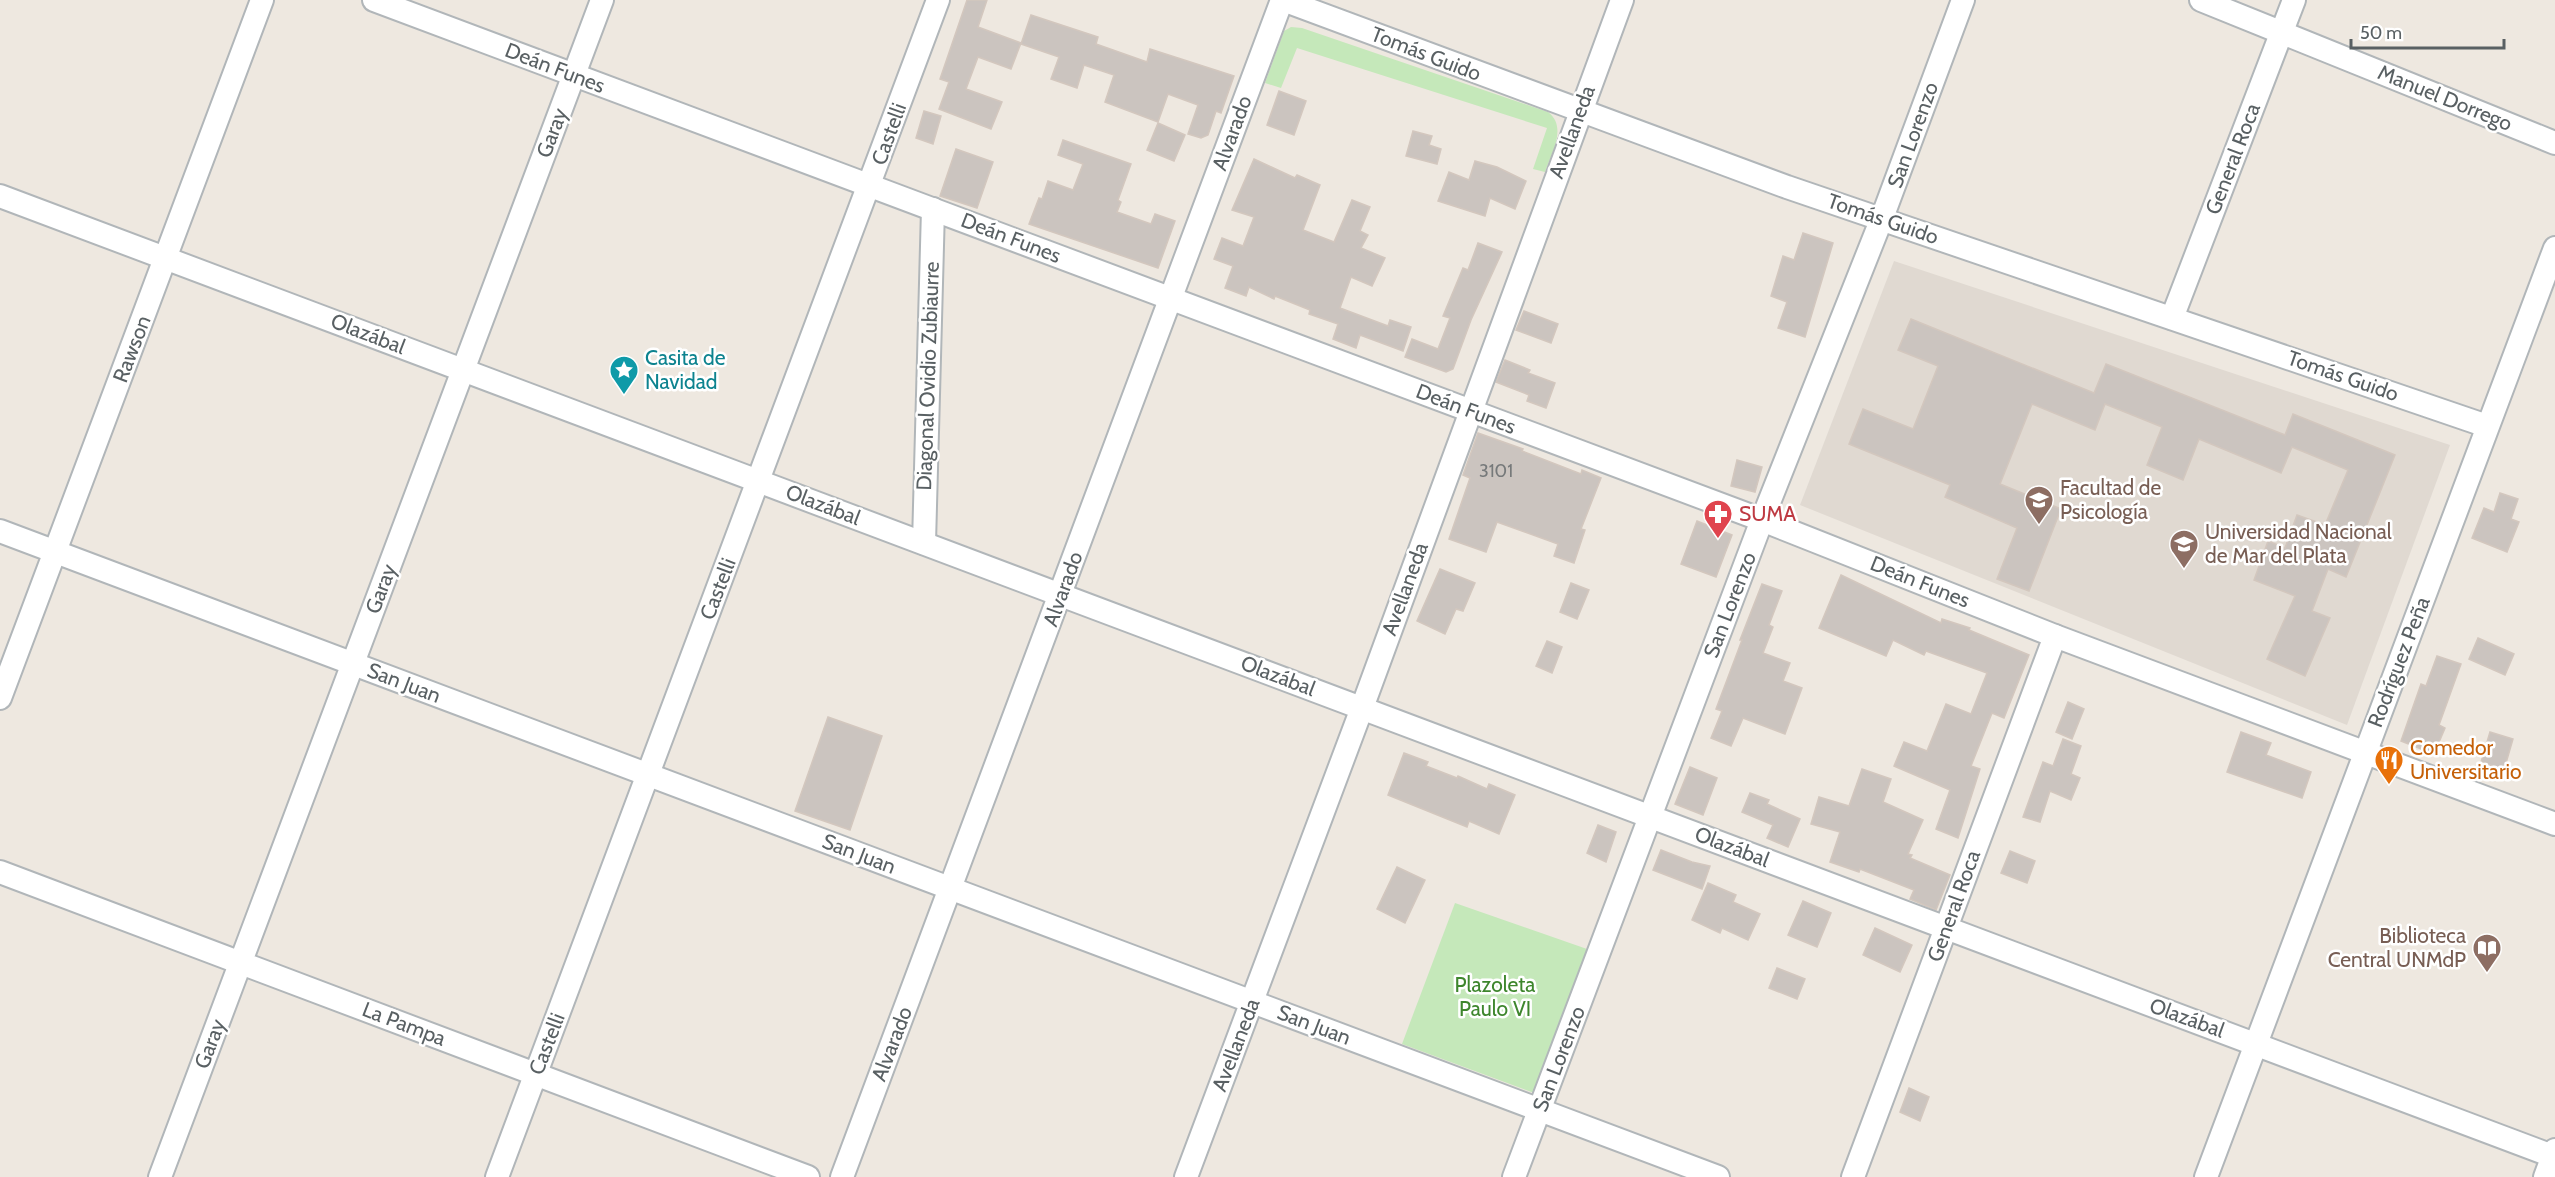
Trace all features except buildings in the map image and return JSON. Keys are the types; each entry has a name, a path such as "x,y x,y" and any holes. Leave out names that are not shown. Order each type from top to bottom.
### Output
{"street":[{"name":"Rawson","path":"0,698 262,0"},
{"name":"Deán Funes","path":"374,0 1762,520 2055,636 2555,824"},
{"name":"Garay","path":"160,1177 602,0"},
{"name":"Castelli","path":"497,1177 938,0"},
{"name":"Tomás Guido","path":"1283,0 1787,187 2487,426"},
{"name":"Alvarado","path":"842,1177 1283,0"},
{"name":"Avellaneda","path":"1186,1177 1362,708 1622,0"},
{"name":"San Lorenzo","path":"1514,1177 1762,520 1882,218 1963,0"},
{"name":"Manuel Dorrego","path":"2201,0 2555,143"},
{"name":"General Roca","path":"2172,318 2294,0"},
{"name":"Olazábal","path":"0,196 1945,928 2554,1154"},
{"name":"Diagonal Ovidio Zubiaurre","path":"924,543 933,209"},
{"name":"Rodríguez Peña","path":"2206,1177 2555,248"},
{"name":"San Juan","path":"0,531 1718,1177"},
{"name":"General Roca","path":"1853,1177 2055,636"},
{"name":"La Pampa","path":"0,872 808,1177"},
{"path":"2545,1177 2554,1154"}],"shaded area":[{"path":"1894,261 2450,445 2347,725 1800,505"}],"green space":[{"path":"1291,27 1302,28 1548,112 1557,125 1557,133 1554,149 1545,172 1533,169 1547,128 1297,48 1281,88 1265,83 1284,31"},
{"name":"Plazoleta Paulo VI","path":"1455,903 1587,949 1534,1093 1402,1044"}],"place":[{"name":"Casita de Navidad","path":"624,396"},
{"name":"Facultad de Psicología","path":"2039,526"},
{"name":"SUMA","path":"1718,540"},
{"name":"Universidad Nacional de Mar del Plata","path":"2184,570"},
{"name":"Comedor Universitario","path":"2389,786"},
{"name":"Biblioteca Central UNMdP","path":"2487,974"}]}
